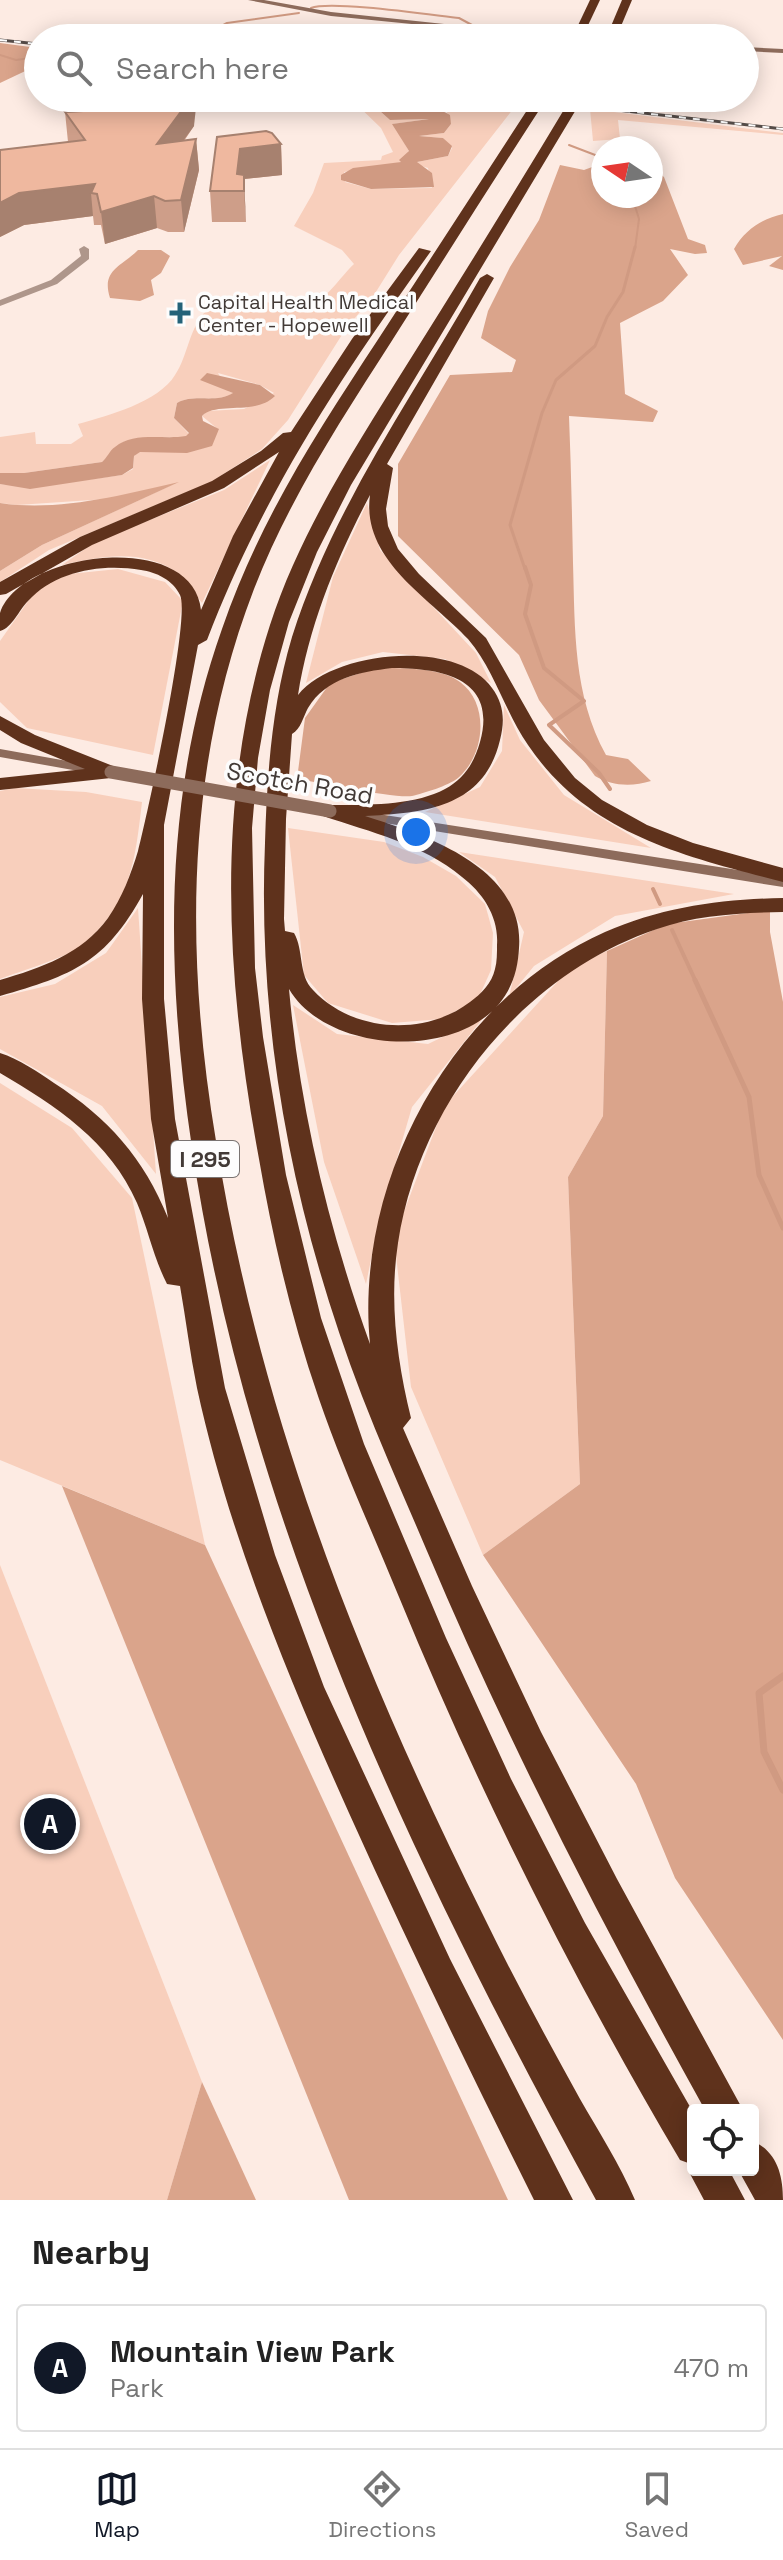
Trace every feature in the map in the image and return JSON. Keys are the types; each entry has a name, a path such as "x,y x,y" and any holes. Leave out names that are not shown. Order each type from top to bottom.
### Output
{"highway":[{"path":"586,24 595,0"},
{"path":"617,24 627,0"},
{"name":"I 295","path":"532,112 304,465 278,512 241,592 209,699 189,817 184,973 199,1123 224,1263 262,1409 316,1572 384,1741 484,1955 616,2200"},
{"name":"I 295","path":"569,112 342,484 301,569 279,626 255,726 244,798 240,891 245,991 261,1114 282,1214 299,1288 335,1402 434,1647 491,1773 602,1990 687,2137"},
{"path":"178,699 231,556 267,487 315,408 419,257 525,123"},
{"path":"498,231 499,250 489,273 350,515 315,597 289,691 279,771 275,839 275,970 303,1151 335,1271 370,1382 532,1751 659,1994 722,2104"},
{"path":"421,392 383,475 377,508 380,530 397,558 485,650 542,752 584,796 642,833 688,850 783,875"},
{"path":"0,590 66,551 225,482 274,450 315,408"},
{"path":"0,626 28,590 64,570 114,563 163,571 182,584 192,603 155,827 133,899 112,929 90,949 62,966 0,988"},
{"path":"279,771 291,724 303,702 321,683 346,670 383,662 429,664 461,675 487,696 494,714 492,735 482,769 469,784 425,804 330,811"},
{"path":"0,722 28,739 111,772"},
{"path":"0,784 111,772"},
{"path":"275,839 280,910 289,957 299,986 311,1003 346,1024 390,1033 436,1029 457,1022 481,1008 502,984 510,957 506,923 491,894 453,859 330,811"},
{"path":"155,827 153,999 163,1119 211,1388"},
{"path":"428,1519 406,1454 392,1397 384,1336 383,1268 392,1207 404,1167 434,1105 472,1052 518,1000 562,964 590,947 637,928 682,915 736,906 783,905"},
{"path":"0,1062 77,1109 109,1136 135,1170 163,1235 260,1555 310,1691 438,1971 554,2200"},
{"path":"759,2170 776,2200"},
{"path":"711,2176 726,2200"}],"main road":[{"path":"252,0 331,14 416,24"},
{"path":"759,50 783,51"},
{"name":"Scotch Road","path":"0,753 330,811 783,882"}],"street":[{"path":"0,303 54,282 86,257 84,249"}],"shaded area":[{"path":"0,43 24,46 24,72 0,83"},
{"path":"364,112 381,112 390,120 429,119 393,124 409,151 403,162 344,172 345,182 371,189 432,188 428,168 417,162 448,156 452,148 443,138 419,136 444,133 451,124 447,112 511,112 399,255 374,295 345,330 288,420 262,449 211,482 49,550 0,582 0,571 42,545 174,484 107,499 17,505 0,503 0,484 34,487 122,475 133,469 134,456 140,451 219,430 202,416 207,411 244,409 274,393 260,385 218,373 228,391 234,393 220,398 177,403 174,418 189,434 186,437 151,437 123,442 102,462 24,473 0,473 0,437 35,432 36,444 71,444 83,436 78,424 131,407 157,393 175,375 201,317 217,304 245,300 304,304 320,299 354,264 342,250 294,226 313,193 324,163 381,160 382,156 393,152 381,128"},
{"path":"381,112 444,112 450,115 451,124 444,133 419,136 443,138 452,146 448,156 417,162 432,173 434,187 371,189 341,180 341,175 353,168 401,162 399,160 409,151 392,124 429,119 390,120"},
{"path":"590,112 614,112 783,135 618,120 620,136 593,136"},
{"path":"560,165 584,170 591,167 591,208 663,208 663,176 688,239 705,245 707,253 670,249 688,275 663,301 620,323 625,394 658,411 653,422 569,416 578,662 587,709 606,755 628,759 651,781 629,785 615,784 595,776 539,700 519,655 398,536 398,464 450,375 512,372 516,360 481,338 488,311 539,220"},
{"path":"783,214 783,270 769,266 782,256 743,265 734,249 738,242 754,226"},
{"path":"138,250 161,250 170,256 161,273 151,280 154,295 140,301 110,298 110,275"},
{"path":"207,373 260,385 275,396 257,405 209,412 202,416 203,421 219,429 212,446 187,453 140,452 134,456 133,468 122,475 30,489 0,484 0,473 24,473 102,462 113,449 131,439 186,436 189,433 174,418 177,403 219,398 233,393 200,380"},
{"path":"270,460 202,603 182,576 150,560 122,556 62,565 95,542 224,490"},
{"path":"179,482 42,545 0,571 0,503 67,504"},
{"path":"367,503 380,550 476,653 491,683 445,659 383,652 342,662 306,683 333,577"},
{"path":"118,569 165,582 183,601 153,755 27,728 0,702 0,641 38,587 69,574"},
{"path":"376,668 442,673 470,691 480,716 480,730 474,756 458,778 412,796 374,793 297,779 305,718 330,683"},
{"path":"504,705 520,740 564,795 651,848 425,812 480,787 502,751"},
{"path":"15,788 86,792 142,802 133,863 128,881 111,914 74,951 0,979 0,791"},
{"path":"288,828 384,842 423,857 456,876 485,904 493,933 491,970 478,999 441,1019 392,1023 328,1003 304,975"},
{"path":"459,852 734,894 615,916 534,966 509,997 524,932 495,877"},
{"path":"138,908 156,1174 102,1106 0,1049 0,997 55,984 106,953"},
{"path":"770,910 770,932 783,1002 783,2040 675,1878 636,1784 483,1555 580,1484 568,1177 603,1116 607,951 667,924"},
{"path":"607,951 603,1116 568,1177 580,1484 483,1555 411,1387 394,1238 444,1106 570,968"},
{"path":"293,1005 337,1034 428,1044 484,1017 412,1107 379,1220 366,1284 324,1162"},
{"path":"0,1083 72,1128 132,1198 205,1545 0,1460"},
{"path":"62,1486 205,1545 508,2200 349,2200"},
{"path":"0,1565 202,2082 167,2200 0,2200"},
{"path":"202,2082 256,2200 167,2200"}],"building":[{"path":"65,112 181,112 157,144 196,139 181,200 165,201 154,196 101,212 97,194 91,193 95,184 19,193 0,203 0,150 85,140"},
{"path":"266,131 272,133 281,144 240,149 237,174 244,175 244,191 210,191 217,137"}],"waterway":[{"path":"311,8 382,9 459,18 470,24"},
{"path":"225,24 299,13"},
{"path":"0,55 24,59"},
{"path":"569,145 591,153"},
{"path":"635,249 639,219 636,208"},
{"path":"525,569 510,525 542,413 556,380 595,346 607,317 623,292 635,247"},
{"path":"525,567 531,585 525,614 544,668 584,701 549,725 599,773 610,789"},
{"path":"653,889 660,904"},
{"path":"672,930 696,982"},
{"path":"695,980 749,1097 759,1175 783,1228"},
{"path":"783,1676 759,1693 764,1752 783,1790"}],"railway":[{"path":"0,40 24,43"},
{"path":"634,112 783,129"}],"place":[{"name":"Capital Health Medical Center - Hopewell","path":"180,313"},
{"name":"Mountain View Park","path":"50,1824"}]}
